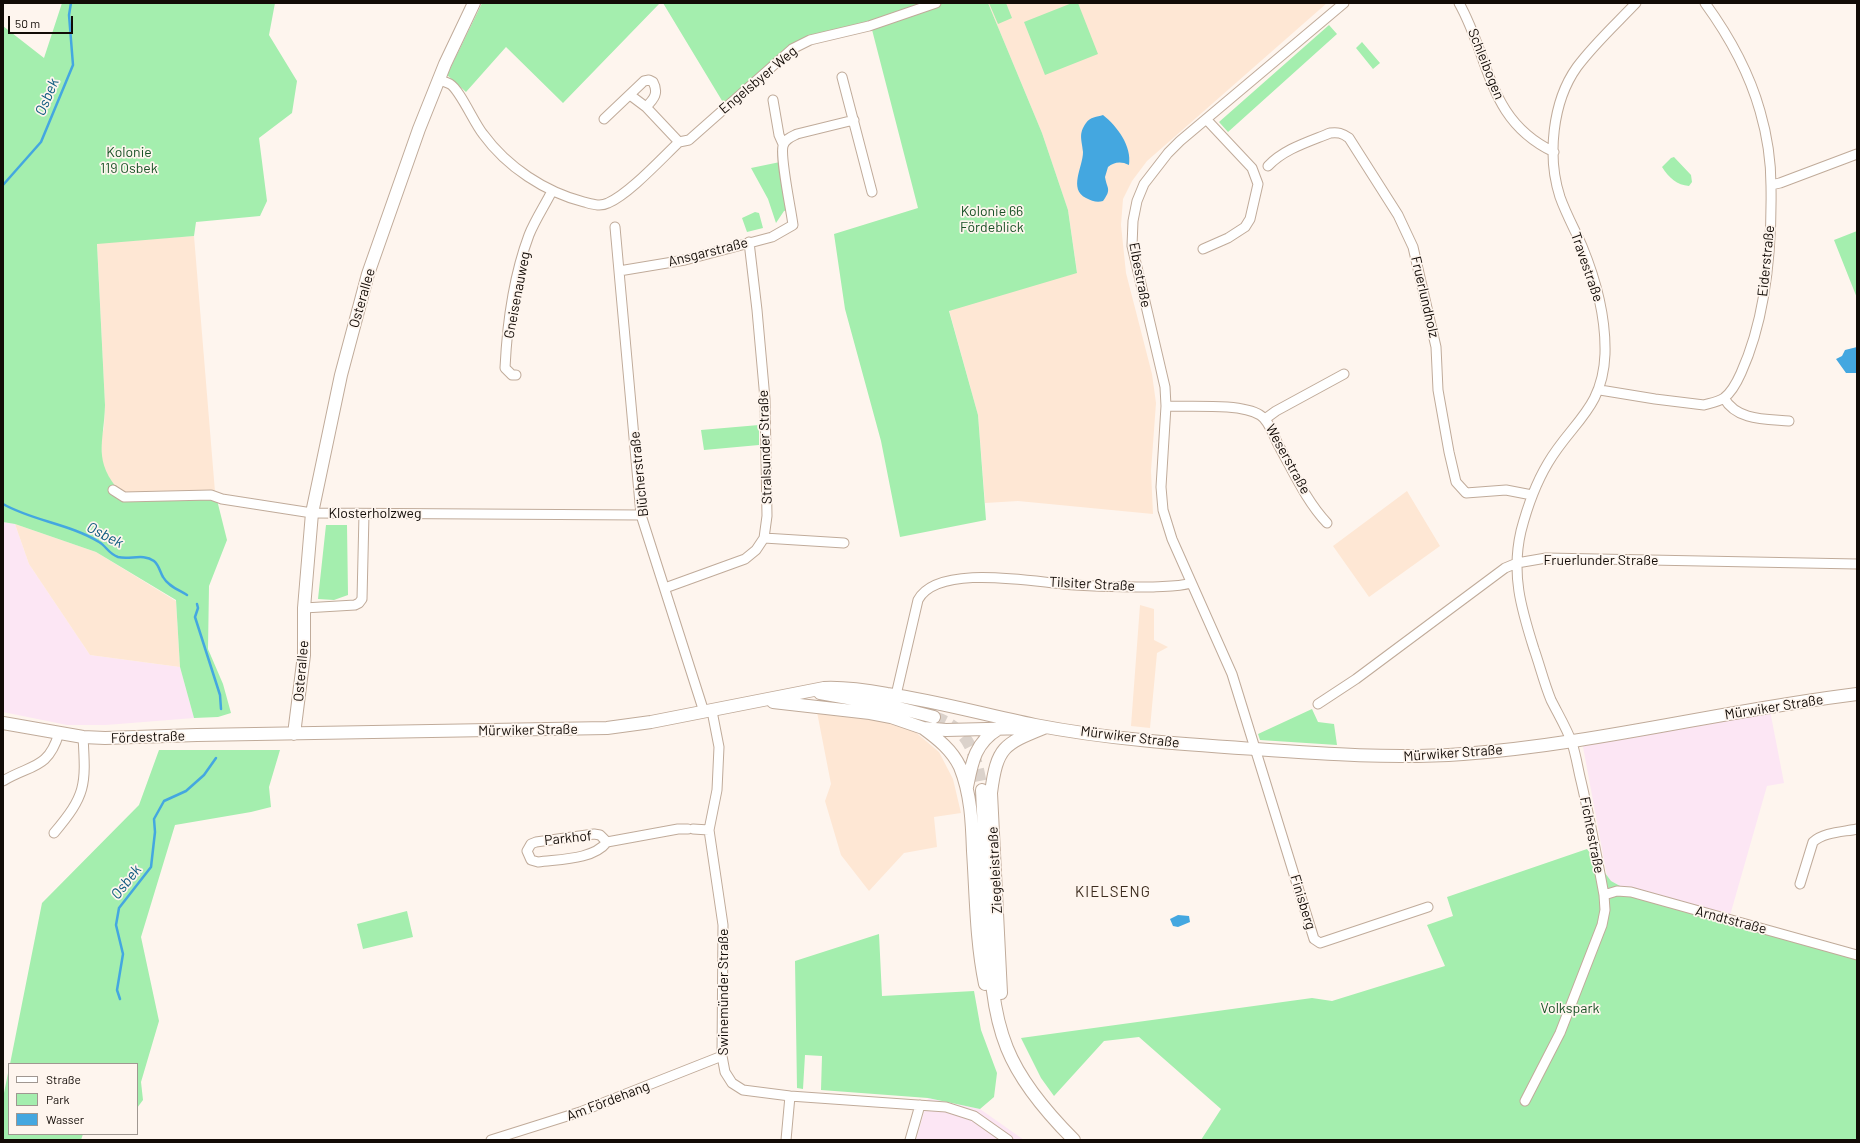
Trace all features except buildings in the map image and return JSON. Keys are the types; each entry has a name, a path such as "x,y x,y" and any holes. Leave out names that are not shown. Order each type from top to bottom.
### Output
{"main road":[{"name":"Osterallee","path":"294,734 304,656 304,608 312,513 341,375 368,274 422,122 438,79 474,3"},
{"name":"Mürwiker Straße","path":"294,734 607,728 651,722 807,691 843,687 944,704 1046,727 1126,738 1256,749 1383,757 1424,756 1465,754 1572,742 1794,703 1857,694"},
{"path":"807,691 887,704 934,717"},
{"name":"Mürwiker Straße","path":"759,701 870,712 922,728 946,730 1046,727"},
{"name":"Fördestraße","path":"3,723 83,737 120,738 197,735 294,734"},
{"name":"Ziegeleistraße","path":"966,786 979,746 986,736 1005,725 1016,723 1032,724"},
{"name":"Ziegeleistraße","path":"1005,1042 999,956 992,787 994,769 1003,750 1012,741 1046,727"},
{"name":"Ziegeleistraße","path":"922,728 948,748 960,766 966,786 971,811 979,946 992,1014 1024,1081 1042,1105 1074,1140"},
{"name":"Ziegeleistraße","path":"982,790 991,973 997,1011 1005,1042"}],"street":[{"name":"Engelsbyer Weg","path":"552,191 598,205 606,204 614,200 679,142 690,140 792,49 810,40 869,26 936,3"},
{"name":"Elbestraße","path":"1191,583 1172,539 1163,510 1161,475 1166,406 1165,387 1132,246 1137,201 1144,184 1168,153 1206,119 1344,3"},
{"name":"Schleibogen","path":"1459,3 1469,23 1490,80 1503,106 1522,132 1537,144 1554,152"},
{"name":"Travestraße","path":"1517,563 1521,531 1532,495 1548,462 1590,407 1600,390 1604,372 1605,351 1600,304 1586,257 1560,196 1555,172 1555,124 1565,87 1577,68 1590,51 1636,3"},
{"name":"Eiderstraße","path":"1705,3 1738,55 1754,92 1766,138 1771,185 1768,254 1754,341 1738,379 1731,391 1724,398"},
{"path":"842,76 872,192"},
{"path":"438,79 454,87 473,120 496,150 517,169 552,191"},
{"path":"604,119 644,81 653,82 655,86 655,97 646,107"},
{"path":"630,95 646,107 679,142"},
{"path":"773,100 779,136 783,144 788,138 796,134 854,120"},
{"path":"1203,249 1228,238 1245,227 1250,219 1258,184 1252,168 1206,119"},
{"name":"Fruerlundholz","path":"1268,166 1285,152 1330,133 1343,134 1349,138 1398,215 1413,247 1433,330 1442,420 1456,482 1466,493 1506,490 1532,495"},
{"name":"Ansgarstraße","path":"619,271 685,260 772,237 793,224 783,156 783,144"},
{"path":"1771,185 1780,184 1857,154"},
{"name":"Gneisenauweg","path":"516,375 512,375 505,368 515,290 521,260 530,234 552,191"},
{"name":"Blücherstraße","path":"616,227 641,515 708,711"},
{"name":"Stralsunder Straße","path":"749,242 758,317 765,399 767,516 764,538"},
{"path":"1265,419 1276,411 1344,374"},
{"path":"1600,390 1655,399 1704,404 1724,398 1728,405 1736,412 1750,417 1789,421"},
{"name":"Weserstraße","path":"1166,406 1241,409 1252,411 1265,419 1318,514 1327,523"},
{"name":"Klosterholzweg","path":"113,490 124,497 211,495 312,513 641,515"},
{"path":"304,608 355,605 362,599 364,514"},
{"path":"665,588 745,559 756,550 764,538 844,543"},
{"name":"Fruerlunder Straße","path":"1318,704 1362,674 1505,568 1517,563 1546,558 1857,564"},
{"name":"Fichtestraße","path":"1517,563 1518,592 1526,624 1547,689 1572,742 1586,800 1604,895 1605,910 1602,925 1560,1033 1525,1101"},
{"name":"Tilsiter Straße","path":"896,695 918,600 922,593 935,584 961,579 999,578 1098,587 1176,586 1191,583"},
{"path":"1191,583 1232,674 1256,749"},
{"name":"Swinemünder Straße","path":"708,711 719,747 717,790 709,830 723,925 722,1056 725,1072 732,1082 743,1090 790,1096 946,1106 974,1116 1008,1140"},
{"path":"3,781 42,762 51,755 59,733"},
{"path":"54,833 72,811 81,794 85,774 83,737"},
{"name":"Finisberg","path":"1256,749 1314,940 1320,943 1428,907"},
{"name":"Parkhof","path":"607,842 600,836 587,834 536,842 531,844 527,851 531,860 538,862 589,855 602,848 607,842 678,829 709,830"},
{"path":"1800,884 1813,842 1818,837 1857,829"},
{"name":"Arndtstraße","path":"1604,895 1617,891 1631,892 1857,955"},
{"name":"Am Fördehang","path":"491,1140 580,1112 722,1056"},
{"path":"786,1140 790,1096"},
{"path":"910,1140 920,1105"}],"shaded area":[{"path":"988,3 1327,3 1147,161 1132,181 1123,199 1121,225 1126,273 1152,374 1156,403 1151,471 1153,514 1018,501 985,503 978,415 949,310 1077,272 1068,210 1042,133"},
{"path":"194,236 215,492 121,493 111,482 102,462 101,438 104,428 105,405 97,243"},
{"path":"1407,491 1440,546 1369,597 1333,546"},
{"path":"3,522 15,524 29,564 90,655 180,667 194,718 106,725 67,725 3,712"},
{"path":"15,524 96,552 176,601 180,667 90,655 29,564"},
{"path":"1140,605 1154,609 1154,640 1168,647 1157,653 1150,728 1131,726"},
{"path":"1768,700 1784,783 1767,786 1729,919 1631,892 1611,881 1607,876 1581,736"},
{"path":"817,712 860,715 913,730 939,752 953,779 961,813 934,817 937,847 904,853 869,891 841,855 825,801 831,784"},
{"path":"928,1098 980,1109 1024,1140 916,1140"}],"green space":[{"name":"Kolonie 119 Osbek","path":"62,3 275,3 269,35 297,81 292,113 259,138 267,201 260,216 196,222 194,236 97,244 105,405 102,451 106,471 121,493 215,492 227,540 209,586 208,649 223,684 231,713 218,717 194,718 180,667 176,600 96,552 15,524 3,522 3,26 44,58"},
{"path":"482,3 660,3 563,103 506,47 466,92 447,75"},
{"name":"Kolonie 66 Fördeblick","path":"663,3 988,3 1042,133 1068,210 1077,273 949,311 978,415 986,520 900,537 881,441 845,309 834,234 918,208 870,22 808,38 724,104"},
{"path":"989,3 1006,3 1012,18 998,24"},
{"path":"1072,3 1078,3 1098,54 1045,75 1024,22"},
{"path":"1329,25 1337,34 1228,132 1219,122"},
{"path":"1362,42 1380,63 1373,69 1356,48"},
{"path":"1674,157 1691,175 1692,182 1689,186 1674,180 1662,167"},
{"path":"780,162 788,210 784,211 776,223 768,199 751,168"},
{"path":"755,212 759,213 763,228 747,232 742,218"},
{"path":"1857,231 1857,298 1834,240"},
{"path":"759,425 759,445 704,450 701,430"},
{"path":"326,525 347,525 348,595 334,600 318,599"},
{"path":"1312,709 1318,722 1334,724 1337,745 1260,740 1258,734"},
{"path":"159,750 280,750 269,787 271,807 251,812 175,825 141,937 159,1021 141,1082 143,1100 138,1107 138,1063 10,1063 42,903 139,805"},
{"name":"Volkspark","path":"1587,849 1611,881 1631,892 1857,955 1857,1140 1201,1140 1221,1109 1139,1037 1104,1041 1054,1096 1041,1078 1021,1038 1312,998 1332,1001 1445,966 1427,925 1453,916 1447,897"},
{"path":"407,911 413,937 363,949 357,924"},
{"path":"879,934 882,996 974,991 981,1030 997,1073 994,1097 980,1109 928,1098 821,1090 822,1056 805,1055 803,1089 797,1088 795,961"},
{"path":"8,1073 8,1135 83,1135 81,1140 3,1140 3,1098"}],"water":[{"path":"1103,115 1118,131 1126,144 1129,165 1118,163 1108,167 1105,177 1108,191 1103,201 1097,202 1086,198 1081,194 1077,183 1083,152 1081,137 1082,130 1086,123 1090,120"},
{"path":"1857,347 1857,373 1846,373 1836,359 1842,356 1845,350"},
{"path":"1178,915 1189,916 1190,922 1178,927 1173,926 1170,919"}],"waterway":[{"name":"Osbek","path":"3,185 41,142 73,65 69,15 71,3"},
{"name":"Osbek","path":"3,504 27,515 88,536 118,557 145,557 150,559 157,564 163,577 168,583 187,595"},
{"name":"Osbek","path":"197,604 198,608 195,617 220,695 221,709"},
{"name":"Osbek","path":"120,999 117,990 123,954 116,925 119,908 151,867 155,832 154,819 164,801 186,791 204,775 216,758"}],"tunnel":[{"path":"934,717 946,722 956,729 964,736 970,745 977,766 982,790"}],"district":[{"name":"KIELSENG","path":"1113,892"}]}
